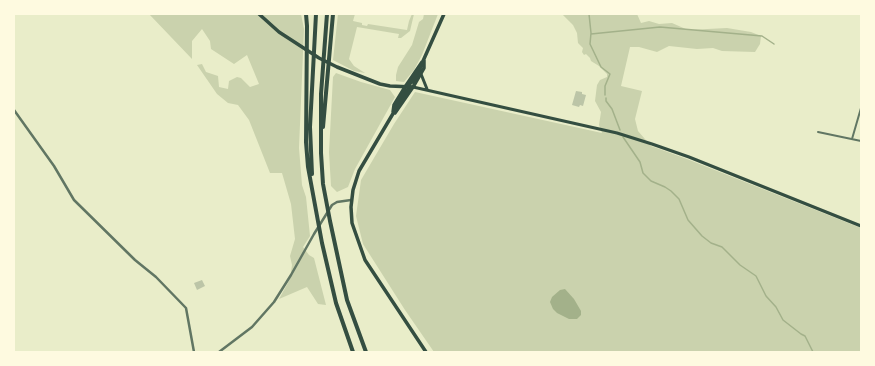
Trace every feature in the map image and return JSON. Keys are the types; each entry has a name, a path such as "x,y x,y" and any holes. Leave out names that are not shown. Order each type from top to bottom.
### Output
{"highway":[{"path":"306,14 306,142 308,167 322,243 336,303 353,352"},
{"path":"314,194 310,127 316,14"},
{"path":"327,14 321,94 321,153 324,184 331,228 348,300 366,352"},
{"path":"321,153 333,14"}],"main road":[{"path":"259,14 279,32 319,58 337,67 380,84 427,89 617,133 689,157 861,226"},
{"path":"393,115 394,105 418,66 424,60 444,14"},
{"path":"424,60 424,68 421,74 413,87 407,90 360,171 353,190 352,223 356,237 366,260 426,352"},
{"path":"421,74 427,89"}],"street":[{"path":"852,139 861,108"},
{"path":"14,110 54,166 74,200 135,260 156,277 186,308 194,352"},
{"path":"818,132 861,141"},
{"path":"219,352 264,316 291,275 333,204 352,200"}],"shaded area":[{"path":"149,14 301,14 304,29 299,148 302,185 306,197 310,236 303,247 309,255 314,258 326,305 318,304 307,287 279,299 290,279 292,265 290,256 295,239 291,204 282,173 270,173 249,120 238,105 228,103 217,94 197,65 202,64 206,72 218,76 219,87 228,89 229,81 237,77 241,78 250,87 259,84 247,55 234,64 211,49 210,41 202,29 192,41 192,59"},
{"path":"338,14 355,14 353,21 362,23 362,25 367,26 368,24 407,30 412,14 414,14 410,31 401,38 398,38 399,34 357,27 349,59 354,66 365,73 354,71 333,60"},
{"path":"424,14 438,14 422,55 414,70 404,82 396,81 398,67 412,45 419,22 423,19"},
{"path":"562,14 637,14 641,23 649,21 659,24 672,23 688,30 727,28 751,32 761,36 760,44 755,52 722,51 713,48 697,49 669,46 657,52 639,47 630,47 621,86 642,91 635,119 638,131 651,146 861,228 861,352 434,352 363,244 356,216 361,180 415,92 602,133 599,125 601,112 595,101 597,85 600,80 607,77 607,74 591,61 586,54 584,55 582,52 583,48 578,43 577,33 573,25"},
{"path":"336,73 390,90 395,97 355,169 348,187 337,192 331,186 329,152 333,77"},
{"path":"565,289 574,299 581,311 581,315 577,319 569,319 557,313 553,309 550,302 552,297 560,290"}],"building":[{"path":"576,91 582,92 582,94 586,95 583,106 580,105 579,107 572,105"},
{"path":"202,280 205,286 197,290 194,283"}],"waterway":[{"path":"589,14 591,33 590,44 601,67 610,74 605,86 605,95"},
{"path":"591,34 660,27 762,36 774,44"},
{"path":"606,98 606,101 612,109 620,130"},
{"path":"623,137 640,162 643,173 651,181 665,187 679,199 688,220 702,236 711,243 722,247 740,265 756,276 766,296 776,307 783,320 805,336 813,352"}]}
